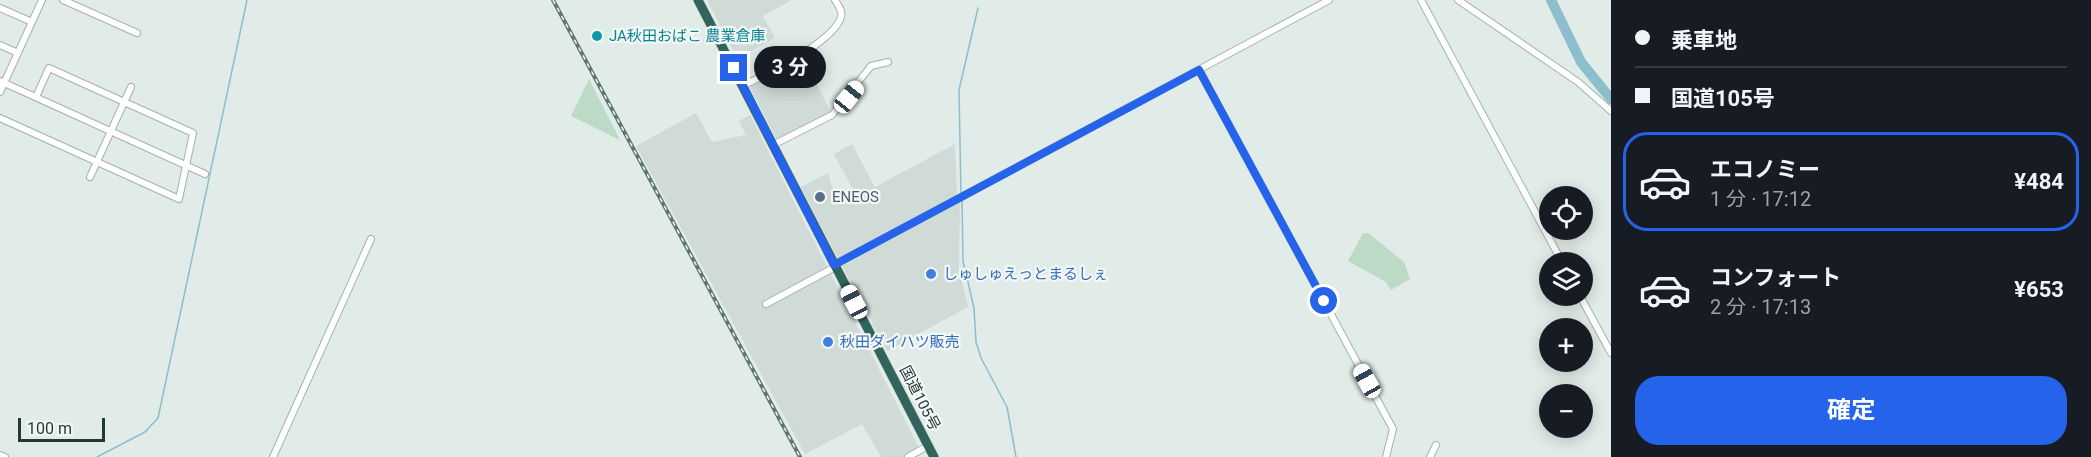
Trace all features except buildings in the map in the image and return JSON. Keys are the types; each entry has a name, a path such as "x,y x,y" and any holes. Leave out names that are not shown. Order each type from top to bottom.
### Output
{"highway":[{"name":"国道105号","path":"698,0 934,457"}],"street":[{"path":"0,92 2,82 42,0"},
{"path":"63,0 137,33"},
{"path":"743,86 815,47 841,18 842,12 835,0"},
{"path":"766,304 1329,0"},
{"path":"1420,0 1557,252"},
{"path":"1458,0 1578,82 1611,111"},
{"path":"0,8 32,22"},
{"path":"0,45 18,53"},
{"path":"773,145 832,115 871,66 888,62"},
{"path":"0,118 179,199 193,133 49,68 36,98"},
{"path":"1199,70 1393,429 1386,457"},
{"path":"2,82 205,174"},
{"path":"90,177 131,87"},
{"path":"273,457 371,239"},
{"path":"1585,306 1611,353"},
{"path":"1430,457 1436,445"},
{"path":"908,457 928,446"},
{"path":"0,455 5,457"}],"shaded area":[{"path":"707,0 792,0 763,16 775,38 737,58"},
{"path":"802,55 831,112 777,140 748,84"},
{"path":"696,113 712,142 746,135 739,121 750,115 919,448 903,457 881,457 862,424 805,454 636,146"},
{"path":"852,144 875,187 955,144 957,196 839,261 801,187 828,173 832,187 844,204 857,197 834,154"},
{"path":"960,202 959,268 968,307 887,351 842,266"}],"green space":[{"path":"589,79 620,140 571,116"},
{"path":"1363,233 1368,233 1404,262 1410,279 1391,290 1386,282 1348,261"}],"waterway":[{"path":"97,457 145,432 158,418 247,0"},
{"path":"1551,0 1581,62 1611,99"},
{"path":"961,195 959,90 978,8"},
{"path":"962,200 963,261 974,308 976,342 981,358 1007,407 1016,457"}],"railway":[{"path":"553,0 800,457"}],"place":[{"name":"JA秋田おばこ 農業倉庫","path":"597,36"},
{"name":"ENEOS","path":"820,197"},
{"name":"しゅしゅえっとまるしぇ","path":"931,274"},
{"name":"秋田ダイハツ販売","path":"828,342"}],"route":[{"path":"734,68 834,265 1199,70 1324,301"}]}
